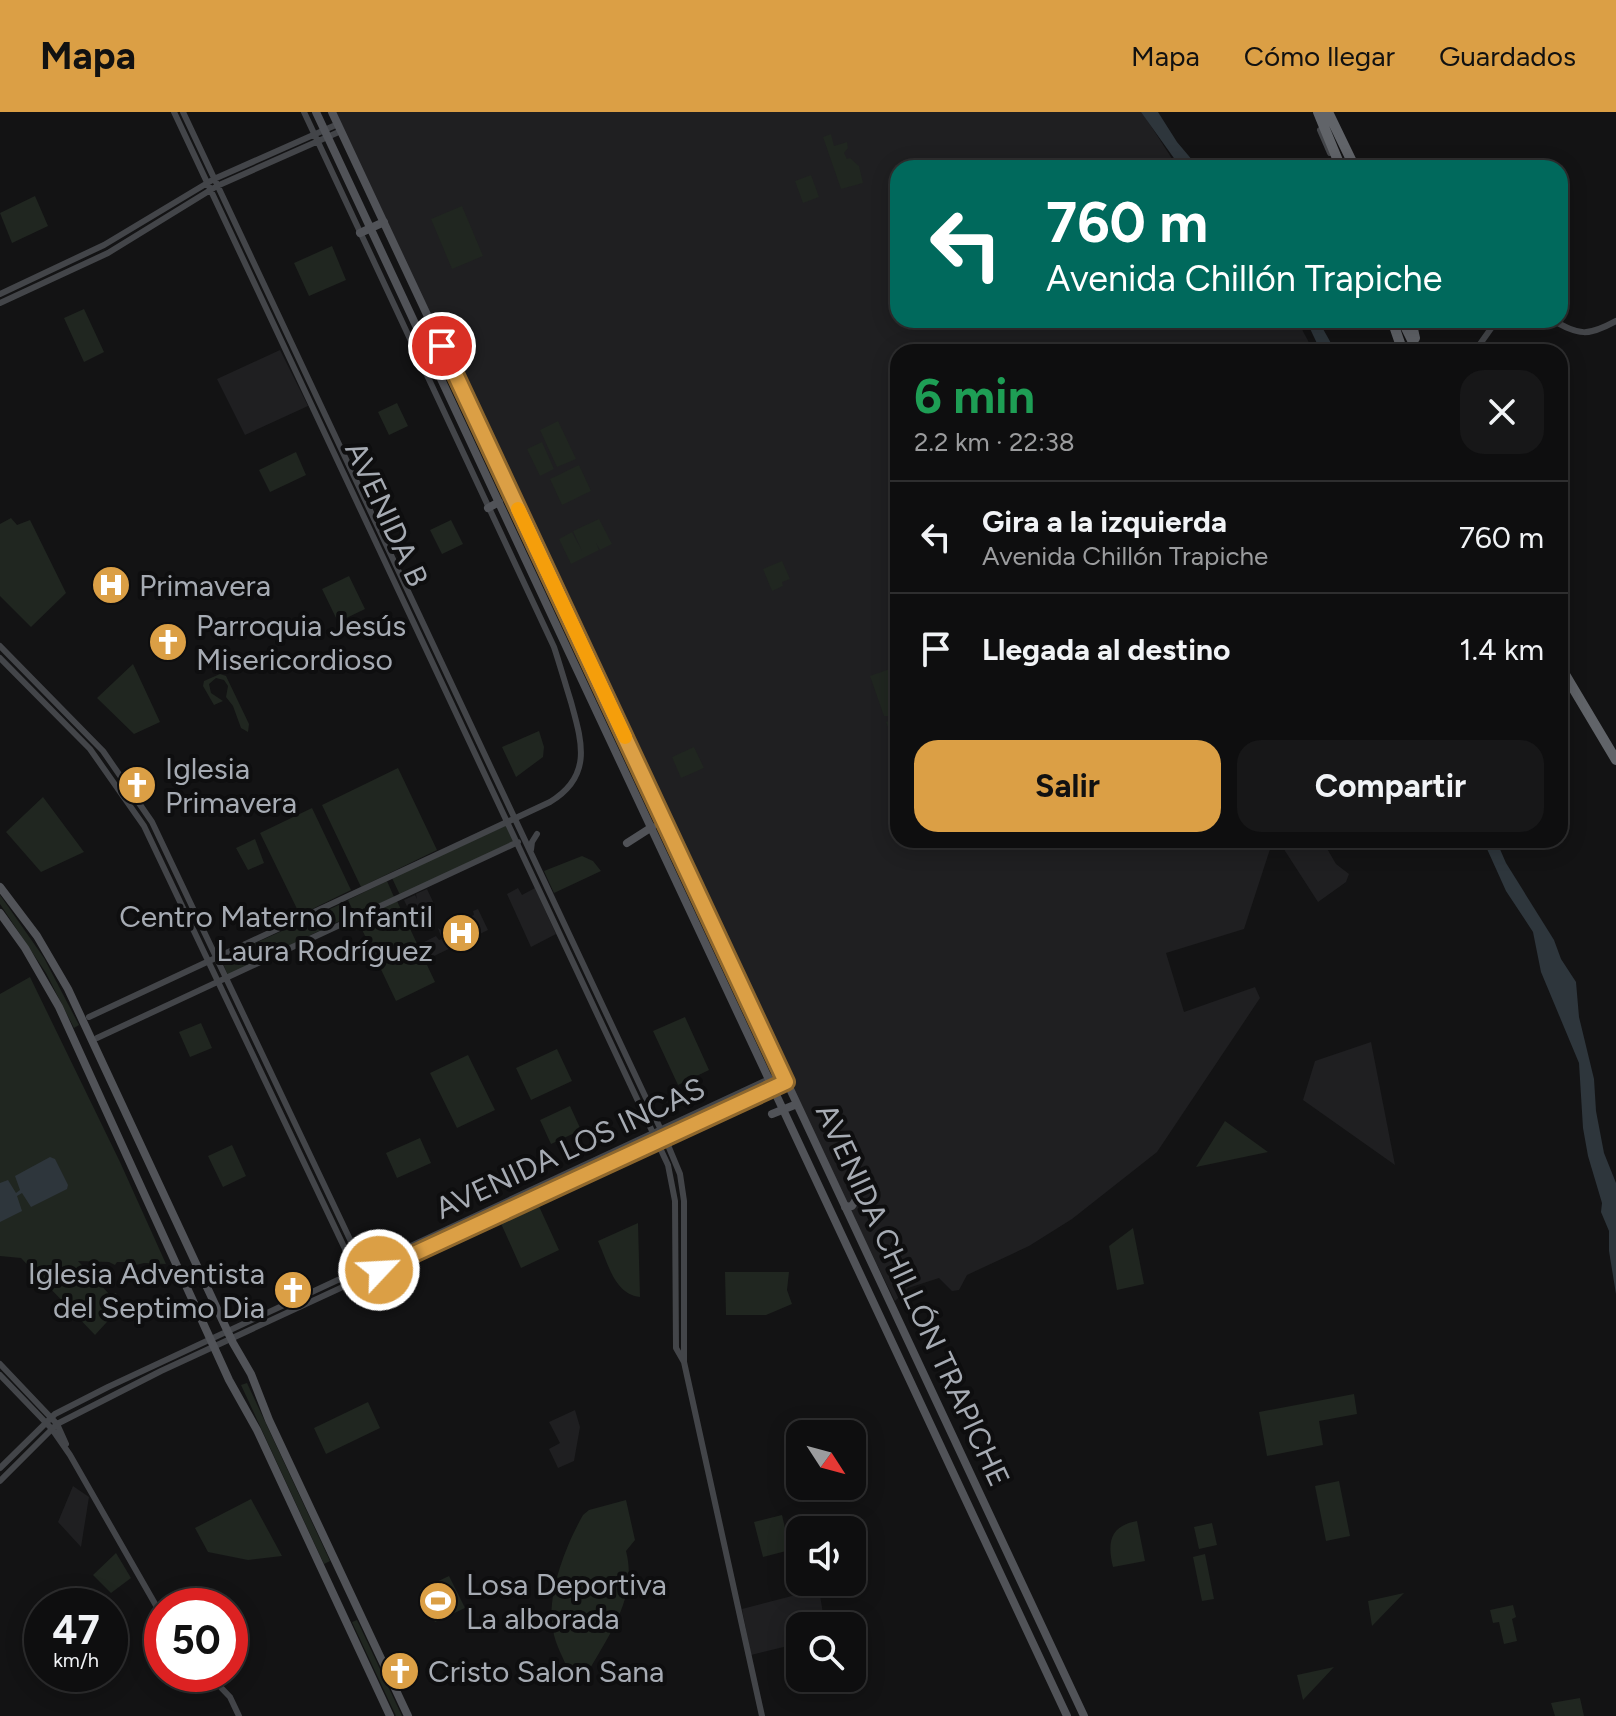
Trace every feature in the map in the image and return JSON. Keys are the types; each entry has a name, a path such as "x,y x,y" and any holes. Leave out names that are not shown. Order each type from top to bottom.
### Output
{"highway":[{"path":"1316,112 1336,160"},
{"path":"1329,112 1345,160"},
{"path":"1334,126 1351,160"},
{"path":"1568,679 1616,760"},
{"path":"1568,692 1616,768"}],"main road":[{"name":"AVENIDA CHILLÓN TRAPICHE","path":"316,112 1067,1716"},
{"name":"AVENIDA CHILLÓN TRAPICHE","path":"332,112 1084,1716"},
{"path":"340,189 350,185"},
{"path":"360,233 384,222"},
{"path":"403,324 413,319"},
{"path":"426,372 436,368"},
{"path":"448,421 458,415"},
{"path":"474,448 486,442"},
{"path":"491,484 503,478"},
{"path":"488,508 499,502"},
{"path":"519,544 532,539"},
{"path":"520,574 530,569"},
{"path":"571,655 584,649"},
{"path":"584,683 597,678"},
{"path":"643,808 655,802"},
{"path":"627,843 652,827"},
{"path":"663,851 676,845"},
{"path":"0,887 37,936 68,989 197,1268 251,1374 269,1420 408,1716"},
{"path":"0,913 39,971 84,1062 229,1380 257,1430 390,1716"},
{"path":"700,930 712,924"},
{"path":"719,999 729,993"},
{"path":"84,1062 91,1092"},
{"path":"772,1114 797,1104"},
{"path":"799,1141 811,1135"},
{"path":"845,1207 852,1206 857,1198"},
{"path":"197,1268 213,1285"},
{"path":"866,1285 879,1279"},
{"path":"261,1386 269,1420"},
{"path":"241,1413 257,1430"},
{"path":"971,1509 984,1502"}],"street":[{"path":"174,112 212,184"},
{"path":"183,112 212,184"},
{"path":"89,1017 516,818 559,796 571,784 580,766 582,747 554,647 304,112"},
{"path":"0,294 155,219 212,184 340,127"},
{"name":"AVENIDA B","path":"212,184 267,290 660,1126"},
{"name":"AVENIDA B","path":"212,184 258,291 671,1174 675,1201 676,1348 684,1362"},
{"path":"0,303 108,253 155,219"},
{"path":"50,270 54,277"},
{"path":"1566,328 1590,334 1616,321"},
{"path":"373,536 381,533"},
{"path":"0,646 87,734 123,778 158,834 233,989 362,1274"},
{"path":"0,658 83,741 120,788 159,853 362,1274"},
{"path":"470,743 478,739"},
{"path":"508,801 517,810 533,809"},
{"path":"492,829 501,818 501,806"},
{"path":"532,853 532,842 537,834"},
{"path":"97,1038 525,838"},
{"path":"502,849 513,848 524,857"},
{"path":"551,915 559,912"},
{"path":"233,989 233,981 239,972"},
{"name":"AVENIDA LOS INCAS","path":"0,1468 48,1420 157,1363 212,1342 283,1305 516,1207 657,1142 784,1078"},
{"name":"AVENIDA LOS INCAS","path":"229,1334 286,1313 651,1130 772,1084"},
{"path":"665,1138 680,1174 684,1201 684,1362 762,1716"},
{"path":"512,1199 516,1207"},
{"path":"283,1305 286,1313"},
{"name":"AVENIDA LOS INCAS","path":"0,1481 55,1427 212,1342"},
{"path":"157,1363 161,1371"},
{"path":"0,1364 48,1420"},
{"path":"0,1375 55,1427 146,1588"},
{"path":"225,1692 239,1716"}],"shaded area":[{"path":"335,112 1142,112 1173,160 890,160 890,328 1301,328 1310,344 890,344 890,848 1270,848 1244,929 1166,953 1184,1012 1255,987 1260,998 1157,1152 1072,1219 1029,1246 967,1275 959,1290 952,1291 939,1278 908,1288 895,1301"},
{"path":"1141,112 1158,112 1192,160 1175,160"},
{"path":"831,134 834,146 847,142 848,148 844,153 847,159 859,166 863,183 841,189 823,137"},
{"path":"811,175 819,197 803,203 795,181"},
{"path":"35,196 48,226 12,243 0,213"},
{"path":"462,206 483,256 452,269 431,219"},
{"path":"332,246 346,280 309,296 294,263"},
{"path":"84,309 104,352 84,362 64,318"},
{"path":"1310,328 1322,328 1332,344 1317,344"},
{"path":"280,350 308,406 245,435 217,379"},
{"path":"397,403 408,426 389,435 378,412"},
{"path":"558,421 576,459 557,467 540,430"},
{"path":"542,442 554,469 540,476 527,449"},
{"path":"296,452 306,475 270,492 259,470"},
{"path":"579,465 591,491 562,505 550,479"},
{"path":"11,518 17,525 30,520 66,593 31,627 0,596 0,524"},
{"path":"599,519 612,544 600,550 596,543 599,550 571,564 559,539 572,532 582,551 573,531"},
{"path":"451,520 463,544 442,554 430,530"},
{"path":"782,561 790,579 772,591 763,569"},
{"path":"349,576 365,609 338,622 322,589"},
{"path":"133,664 160,722 134,734 97,698"},
{"path":"890,669 890,718 884,716 870,676"},
{"path":"220,674 226,676 249,724 248,732 241,728 226,697 228,686 224,680 216,678 209,684 211,693 223,701 214,705 203,686 204,681"},
{"path":"539,731 544,747 543,757 516,777 502,747"},
{"path":"694,747 704,768 681,778 672,757"},
{"path":"398,768 437,850 361,887 322,805"},
{"path":"43,797 84,852 41,872 6,832"},
{"path":"312,808 351,890 300,915 260,833"},
{"path":"507,825 514,841 400,895 392,878"},
{"path":"255,839 264,863 248,870 236,848"},
{"path":"1283,848 1327,848 1336,864 1349,874 1346,882 1318,902"},
{"path":"1487,848 1499,848 1576,982 1579,1017 1594,1079 1604,1153 1616,1183 1616,1294 1609,1231 1601,1212 1602,1203 1583,1128 1579,1063 1541,972 1533,932 1506,891"},
{"path":"582,856 593,861 601,871 554,893 544,871"},
{"path":"387,881 394,897 355,915 348,900"},
{"path":"518,888 522,895 535,888 556,934 531,947 507,894"},
{"path":"427,889 435,906 412,917 404,900 415,895 417,899 416,894"},
{"path":"0,895 44,958 79,1025 74,1028 46,973 0,904"},
{"path":"397,901 435,982 396,1001 357,919"},
{"path":"343,903 350,916 228,975 221,959"},
{"name":"Centro Materno Infantil Laura Rodríguez","path":"478,909 488,930 432,957 424,942 436,936 442,939 438,928 441,930 460,917 465,919 474,915 473,911"},
{"path":"30,977 166,1264 132,1266 132,1262 117,1262 115,1265 78,1261 110,1295 116,1293 120,1302 117,1311 95,1335 21,1258 0,1256 0,994"},
{"path":"685,1017 709,1070 678,1085 653,1031"},
{"path":"201,1023 212,1048 190,1057 179,1032"},
{"path":"1371,1042 1395,1165 1303,1100 1315,1061"},
{"path":"557,1049 572,1081 531,1100 516,1068"},
{"path":"468,1055 495,1110 457,1128 430,1073"},
{"path":"570,1106 581,1130 551,1144 540,1120"},
{"path":"1225,1121 1268,1152 1196,1167"},
{"path":"420,1138 431,1163 397,1178 386,1153"},
{"path":"232,1145 246,1176 223,1187 208,1156"},
{"path":"50,1157 55,1159 68,1185 67,1189 31,1207 22,1193 17,1196 22,1211 0,1222 0,1183 8,1180 16,1193 20,1190 15,1176"},
{"path":"537,1202 559,1250 521,1268 499,1219"},
{"path":"638,1223 640,1297 631,1295 618,1284 598,1241"},
{"path":"1133,1228 1144,1284 1117,1290 1109,1246"},
{"path":"725,1272 789,1272 787,1290 792,1304 766,1315 726,1315"},
{"path":"247,1383 330,1561 324,1564 241,1385"},
{"path":"1354,1394 1357,1414 1319,1421 1323,1445 1267,1456 1259,1412"},
{"path":"368,1402 380,1428 326,1454 314,1428"},
{"path":"575,1410 580,1427 574,1461 558,1468 549,1449 560,1443 549,1422"},
{"path":"1339,1481 1350,1536 1326,1541 1315,1486"},
{"path":"73,1486 89,1497 81,1547 58,1522"},
{"path":"251,1499 282,1556 248,1560 208,1552 195,1528"},
{"path":"626,1500 635,1540 626,1551 629,1568 625,1599 588,1672 569,1672 553,1630 552,1601 559,1571 583,1515 589,1510"},
{"path":"782,1515 786,1551 763,1557 754,1522"},
{"path":"1137,1521 1145,1561 1113,1567 1110,1550 1113,1536 1121,1527"},
{"path":"1212,1523 1217,1545 1199,1549 1194,1527"},
{"path":"116,1553 131,1578 118,1588 106,1588 93,1575"},
{"path":"1205,1554 1214,1599 1202,1601 1193,1557"},
{"path":"449,1576 465,1608 435,1622 420,1590"},
{"path":"1404,1593 1372,1626 1368,1601"},
{"path":"792,1596 820,1596 823,1612 786,1612 786,1646 751,1655 742,1609"},
{"path":"1513,1605 1516,1617 1512,1619 1517,1641 1504,1644 1499,1622 1493,1623 1490,1610"},
{"path":"357,1620 402,1716 396,1716 352,1622"},
{"path":"1334,1667 1303,1700 1297,1675"},
{"path":"1580,1698 1584,1716 1555,1716 1551,1703"}],"slow traffic":[{"path":"518,509 625,737"}],"place":[{"name":"Primavera","path":"111,585"},
{"name":"Parroquia Jesús Misericordioso","path":"168,642"},
{"name":"Iglesia Primavera","path":"137,785"},
{"name":"Centro Materno Infantil Laura Rodríguez","path":"461,933"},
{"name":"Iglesia Adventista del Septimo Dia","path":"293,1290"},
{"name":"Losa Deportiva La alborada","path":"438,1601"},
{"name":"Cristo Salon Sana","path":"400,1671"}],"route":[{"path":"379,1270 786,1082 442,346"}]}
